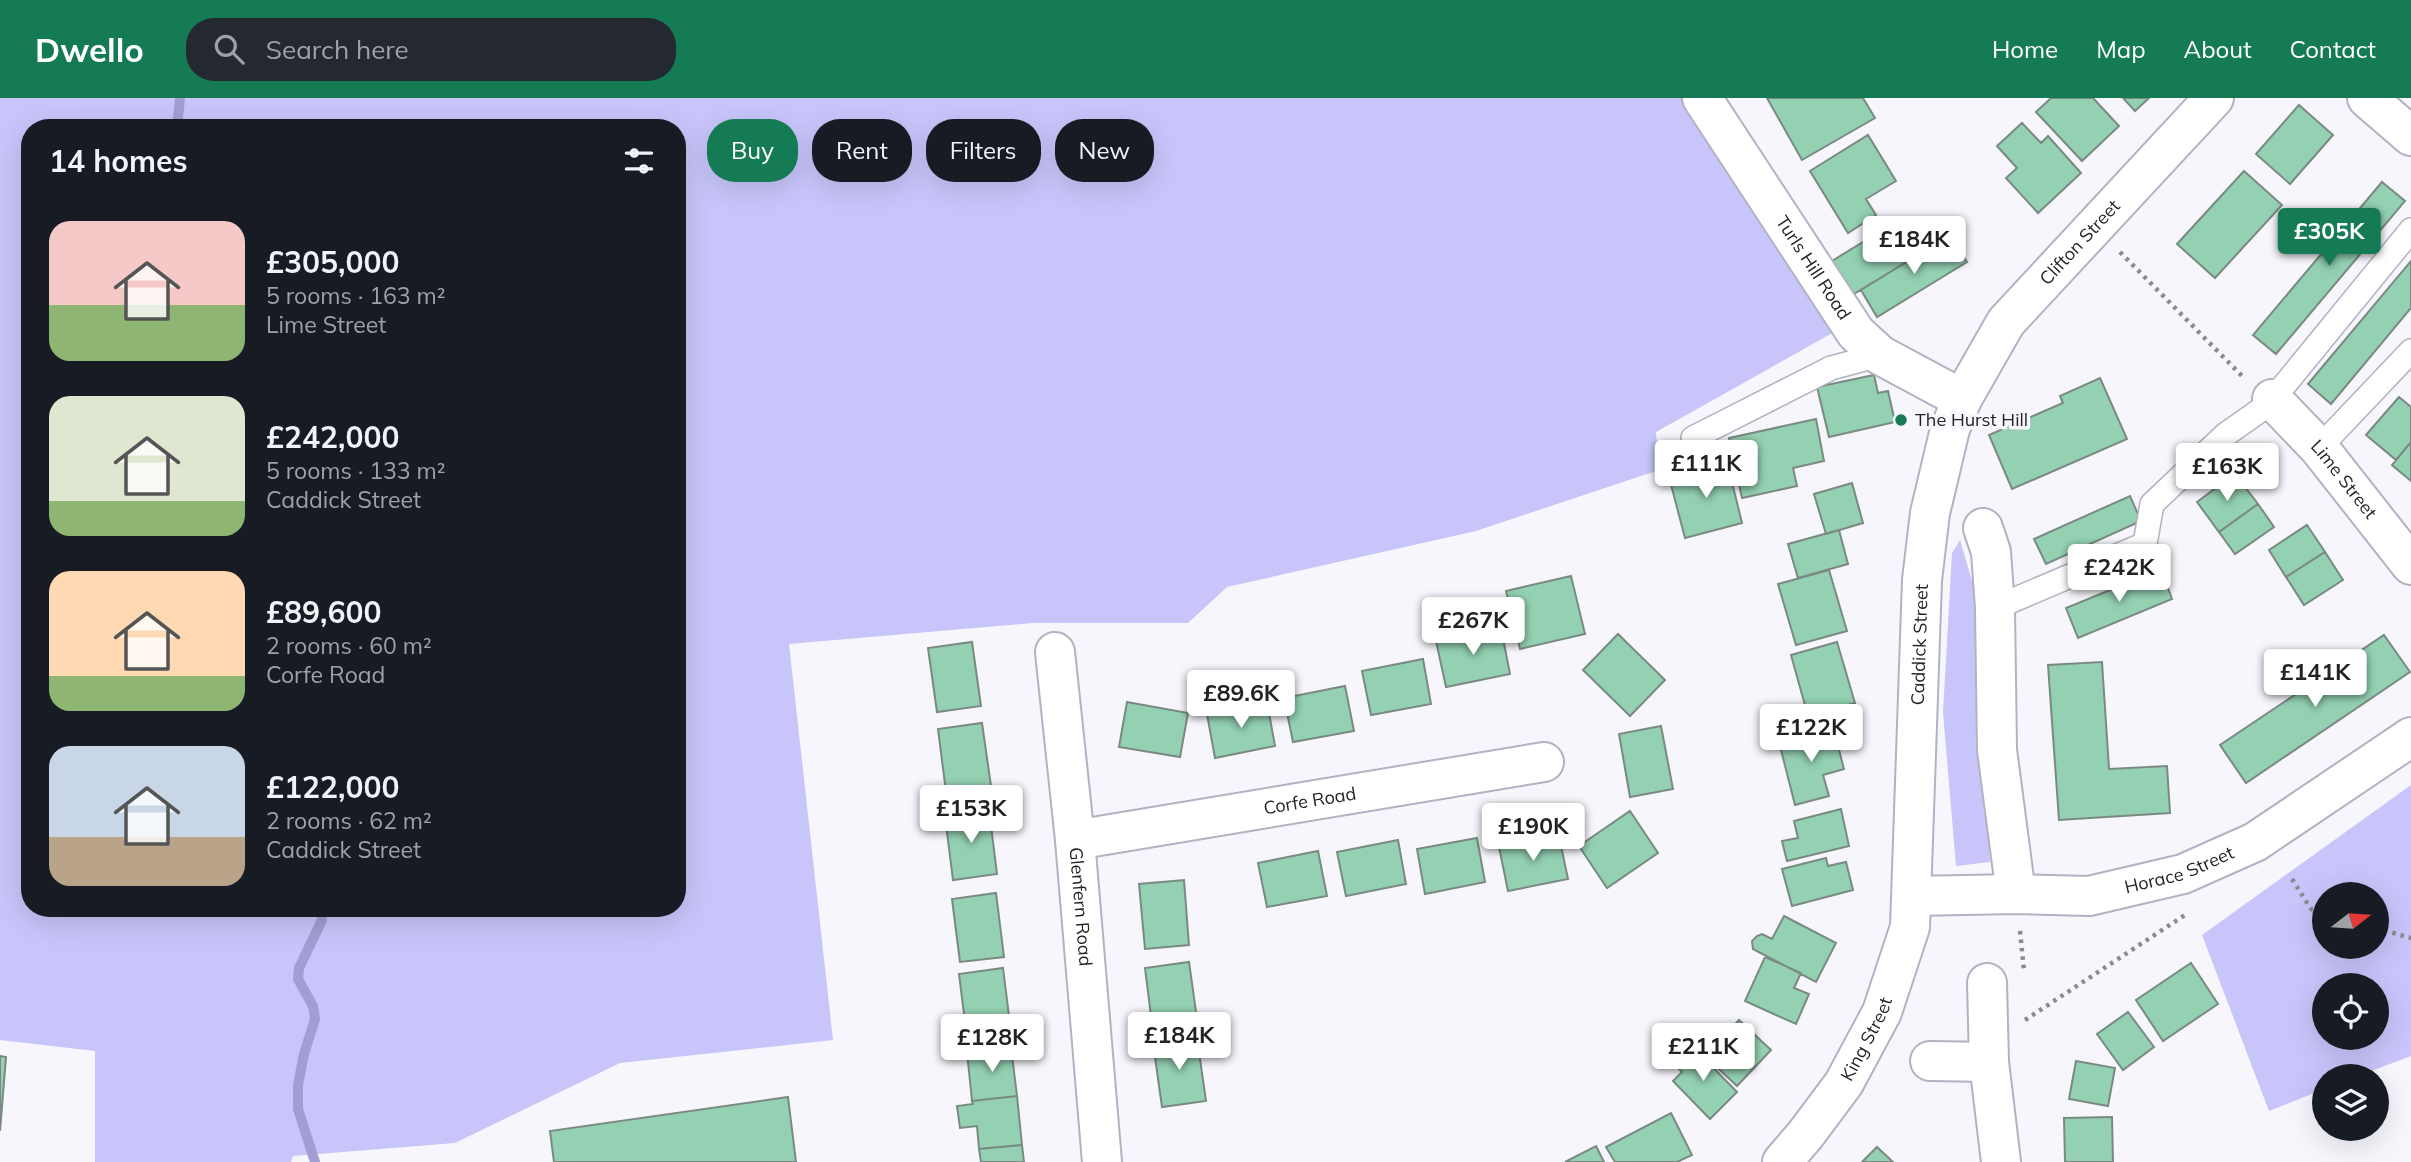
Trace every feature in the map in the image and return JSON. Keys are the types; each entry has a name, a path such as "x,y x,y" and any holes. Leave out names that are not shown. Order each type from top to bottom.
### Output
{"street":[{"name":"Turls Hill Road","path":"1702,98 1856,333 1880,355 1962,399"},
{"name":"Clifton Street","path":"1962,399 2006,322 2214,98"},
{"path":"2367,98 2411,136"},
{"name":"Caddick Street","path":"1912,896 1922,580 1930,513 1951,429 1962,399"},
{"name":"Lime Street","path":"2270,401 2319,448 2411,565"},
{"path":"1983,528 1991,552 1995,608 1997,750 2017,894"},
{"name":"Glenfern Road","path":"1055,652 1102,1162"},
{"name":"Horace Street","path":"1912,896 2089,896 2183,874 2255,842 2411,737"},
{"name":"Corfe Road","path":"1074,840 1544,761"},
{"name":"King Street","path":"1782,1162 1843,1083 1882,1012 1910,927 1912,896"},
{"path":"1987,983 1989,1055 2001,1162"},
{"path":"1930,1061 1989,1055"}],"lane":[{"path":"1995,608 2145,544 2152,504 2225,435 2270,401 2411,230"},
{"path":"2319,448 2411,351"},
{"path":"1693,438 1831,368 1880,355"}],"path":[{"path":"2095,228 2270,401"},
{"path":"2292,879 2312,909"},
{"path":"2017,894 2025,976"},
{"path":"1989,1055 2029,1017 2192,910"},
{"path":"2389,932 2411,938"},
{"path":"2027,1003 2029,1017"}],"shaded area":[{"path":"0,98 1692,98 1836,331 1656,432 1659,470 1476,531 1227,587 1188,623 1032,623 789,644 833,1040 620,1063 455,1143 293,1156 291,1162 95,1162 95,1051 0,1040"},
{"path":"1960,540 1977,598 1990,862 1956,866 1943,712 1952,553"},
{"path":"2411,785 2411,1056 2389,1064 2312,1064 2312,1094 2269,1111 2202,935"}],"building":[{"path":"1767,98 1863,98 1875,118 1802,160"},
{"path":"2051,98 2093,98 2119,126 2082,161 2036,112"},
{"path":"2123,98 2149,98 2135,111"},
{"path":"2299,105 2333,135 2290,184 2256,154"},
{"path":"2022,123 2041,143 2048,136 2081,173 2038,213 2006,178 2017,168 1997,146"},
{"path":"1868,135 1896,181 1866,199 1876,215 1848,233 1810,171"},
{"path":"2244,171 2282,205 2215,278 2177,244"},
{"path":"2382,182 2405,201 2276,354 2253,335"},
{"path":"1884,229 1905,263 1852,295 1832,261"},
{"path":"1950,235 1967,262 1877,317 1861,290"},
{"path":"2411,261 2411,308 2331,404 2308,384"},
{"path":"1874,375 1878,393 1888,391 1895,422 1829,437 1817,387"},
{"path":"2100,378 2127,439 2012,489 1989,435 2063,403 2060,396"},
{"path":"2399,397 2411,407 2411,442 2396,460 2366,435"},
{"path":"1816,419 1824,461 1793,468 1797,486 1742,498 1729,438"},
{"path":"2411,442 2411,481 2392,465"},
{"path":"1727,462 1742,523 1685,538 1669,477"},
{"path":"2235,474 2258,504 2219,532 2197,502"},
{"path":"1852,483 1863,523 1826,534 1814,494"},
{"path":"2130,496 2141,521 2046,564 2034,539"},
{"path":"2258,504 2274,527 2235,554 2219,532"},
{"path":"2307,525 2325,552 2286,577 2269,550"},
{"path":"1839,530 1848,564 1798,578 1788,544"},
{"path":"2325,552 2343,580 2304,605 2286,577"},
{"path":"2161,569 2172,599 2078,638 2066,608"},
{"path":"1829,570 1847,631 1796,645 1778,584"},
{"path":"1571,576 1585,634 1520,649 1506,591"},
{"path":"1501,628 1510,674 1446,687 1436,641"},
{"path":"1618,634 1665,680 1630,716 1583,670"},
{"path":"2384,635 2410,672 2246,783 2220,745"},
{"path":"972,642 981,706 937,712 928,648"},
{"path":"1837,642 1855,703 1808,716 1791,655"},
{"path":"1423,659 1431,704 1371,715 1362,671"},
{"path":"2102,662 2109,769 2167,766 2170,813 2059,820 2048,665"},
{"path":"1345,686 1354,731 1293,742 1284,698"},
{"path":"1127,702 1188,713 1180,757 1119,747"},
{"path":"1267,702 1275,746 1215,758 1207,714"},
{"path":"982,723 991,786 946,792 938,729"},
{"path":"1661,726 1673,789 1630,797 1619,734"},
{"path":"1833,727 1844,769 1823,775 1829,796 1795,805 1779,742"},
{"path":"1841,809 1849,846 1787,861 1782,841 1798,838 1794,821"},
{"path":"989,810 997,874 953,880 945,816"},
{"path":"1630,811 1658,853 1607,888 1579,846"},
{"path":"1559,836 1568,879 1508,891 1499,847"},
{"path":"1477,838 1485,882 1425,894 1417,849"},
{"path":"1398,840 1406,884 1346,896 1337,852"},
{"path":"1318,851 1327,896 1267,907 1258,863"},
{"path":"1826,858 1828,866 1846,862 1853,890 1792,906 1782,869"},
{"path":"1184,880 1189,945 1145,949 1139,884"},
{"path":"996,893 1004,957 960,962 952,899"},
{"path":"1784,916 1836,943 1816,982 1753,949 1752,941 1757,936 1762,934 1772,939"},
{"path":"1765,957 1801,973 1794,988 1809,994 1796,1024 1745,1001"},
{"path":"1189,962 1198,1026 1153,1032 1145,968"},
{"path":"2191,963 2218,1004 2163,1041 2136,1000"},
{"path":"1003,968 1011,1032 967,1038 959,974"},
{"path":"2128,1012 2154,1047 2123,1070 2097,1034"},
{"path":"1739,1020 1771,1050 1737,1086 1705,1056"},
{"path":"1197,1038 1206,1101 1162,1107 1153,1043"},
{"path":"1011,1047 1017,1096 972,1101 967,1052"},
{"path":"1687,1049 1696,1050 1737,1092 1710,1119 1673,1081 1682,1072 1676,1066 1677,1057"},
{"path":"0,1056 6,1057 0,1131"},
{"path":"2076,1061 2115,1068 2108,1106 2069,1099"},
{"path":"1017,1096 1022,1145 979,1149 977,1126 960,1128 957,1106 973,1104 972,1101"},
{"path":"788,1097 796,1162 554,1162 550,1131"},
{"path":"1671,1113 1692,1155 1677,1162 1615,1162 1606,1147"},
{"path":"2112,1117 2113,1162 2065,1162 2064,1118"},
{"path":"1022,1145 1024,1162 981,1162 979,1149"},
{"path":"1596,1146 1604,1162 1565,1162"},
{"path":"1877,1147 1893,1162 1862,1162"}],"waterway":[{"path":"178,119 180,98"},
{"path":"315,1162 298,1109 298,1085 315,1019 313,1006 298,979 299,968 322,917"}],"place":[{"name":"The Hurst Hill","path":"1901,420"}]}
